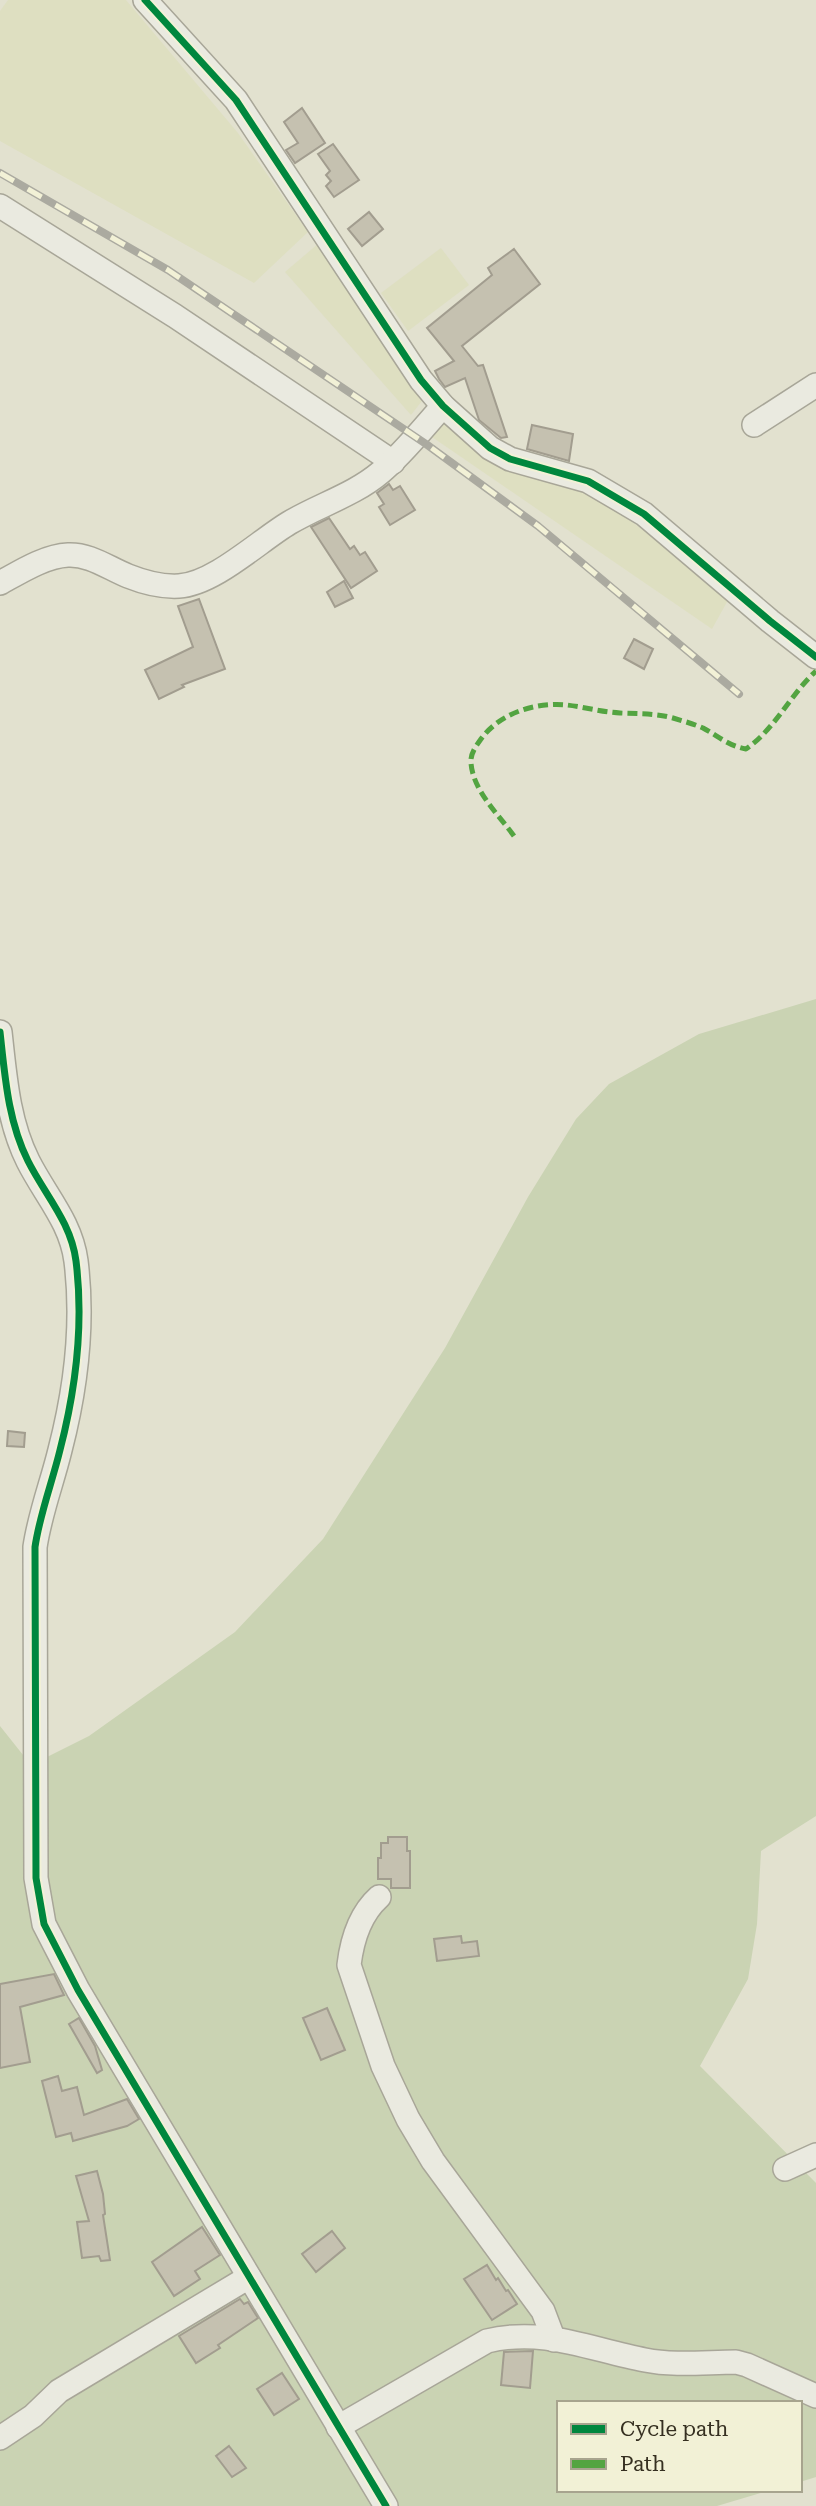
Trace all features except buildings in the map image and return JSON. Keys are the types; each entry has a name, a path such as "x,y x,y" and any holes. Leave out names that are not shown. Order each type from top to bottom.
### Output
{"street":[{"path":"145,0 236,100 421,380 443,406 490,448 510,459 588,481 644,514 816,657"},
{"path":"0,206 175,316 393,462"},
{"path":"754,425 816,385"},
{"path":"0,583 51,558 71,554 93,559 150,583 181,586 198,581 220,570 290,523 369,482 393,462 443,406"},
{"path":"0,1032 9,1104 18,1137 28,1161 68,1230 77,1270 78,1354 75,1387 35,1547 36,1878 44,1924 72,1979 386,2506"},
{"path":"379,1897 360,1921 349,1965 383,2066 408,2119 433,2161 543,2311 554,2340"},
{"path":"785,2169 816,2155"},
{"path":"0,2438 33,2416 59,2391 248,2277"},
{"path":"338,2427 487,2341 509,2336 582,2343 662,2362 736,2362 816,2396"}],"green space":[{"path":"8,0 126,0 238,133 308,232 254,283 0,141 0,11"},
{"path":"319,243 425,397 411,415 285,272"},
{"path":"441,248 469,285 408,331 381,293"},
{"path":"443,421 580,485 732,593 712,629 432,437"},
{"path":"816,999 816,1816 761,1851 757,1924 748,1979 700,2066 816,2183 816,2477 802,2481 802,2401 557,2401 557,2492 764,2492 717,2506 0,2506 0,1726 31,1765 89,1736 235,1632 323,1539 445,1348 528,1197 576,1119 609,1084 699,1034"}],"railway":[{"path":"0,173 168,270 426,444 538,526 739,694"}],"marked path":[{"path":"514,836 476,783 471,763 472,753 481,739 508,716 543,705 660,715 700,727 746,749 766,732 816,671"}],"cycle path":[{"path":"145,0 236,100 421,380 443,406 490,448 510,459 588,481 644,514 816,657"},
{"path":"0,1032 8,1098 16,1130 28,1161 69,1234 76,1261 78,1285 79,1333 70,1403 35,1547 36,1878 44,1924 78,1990 386,2506"}]}
